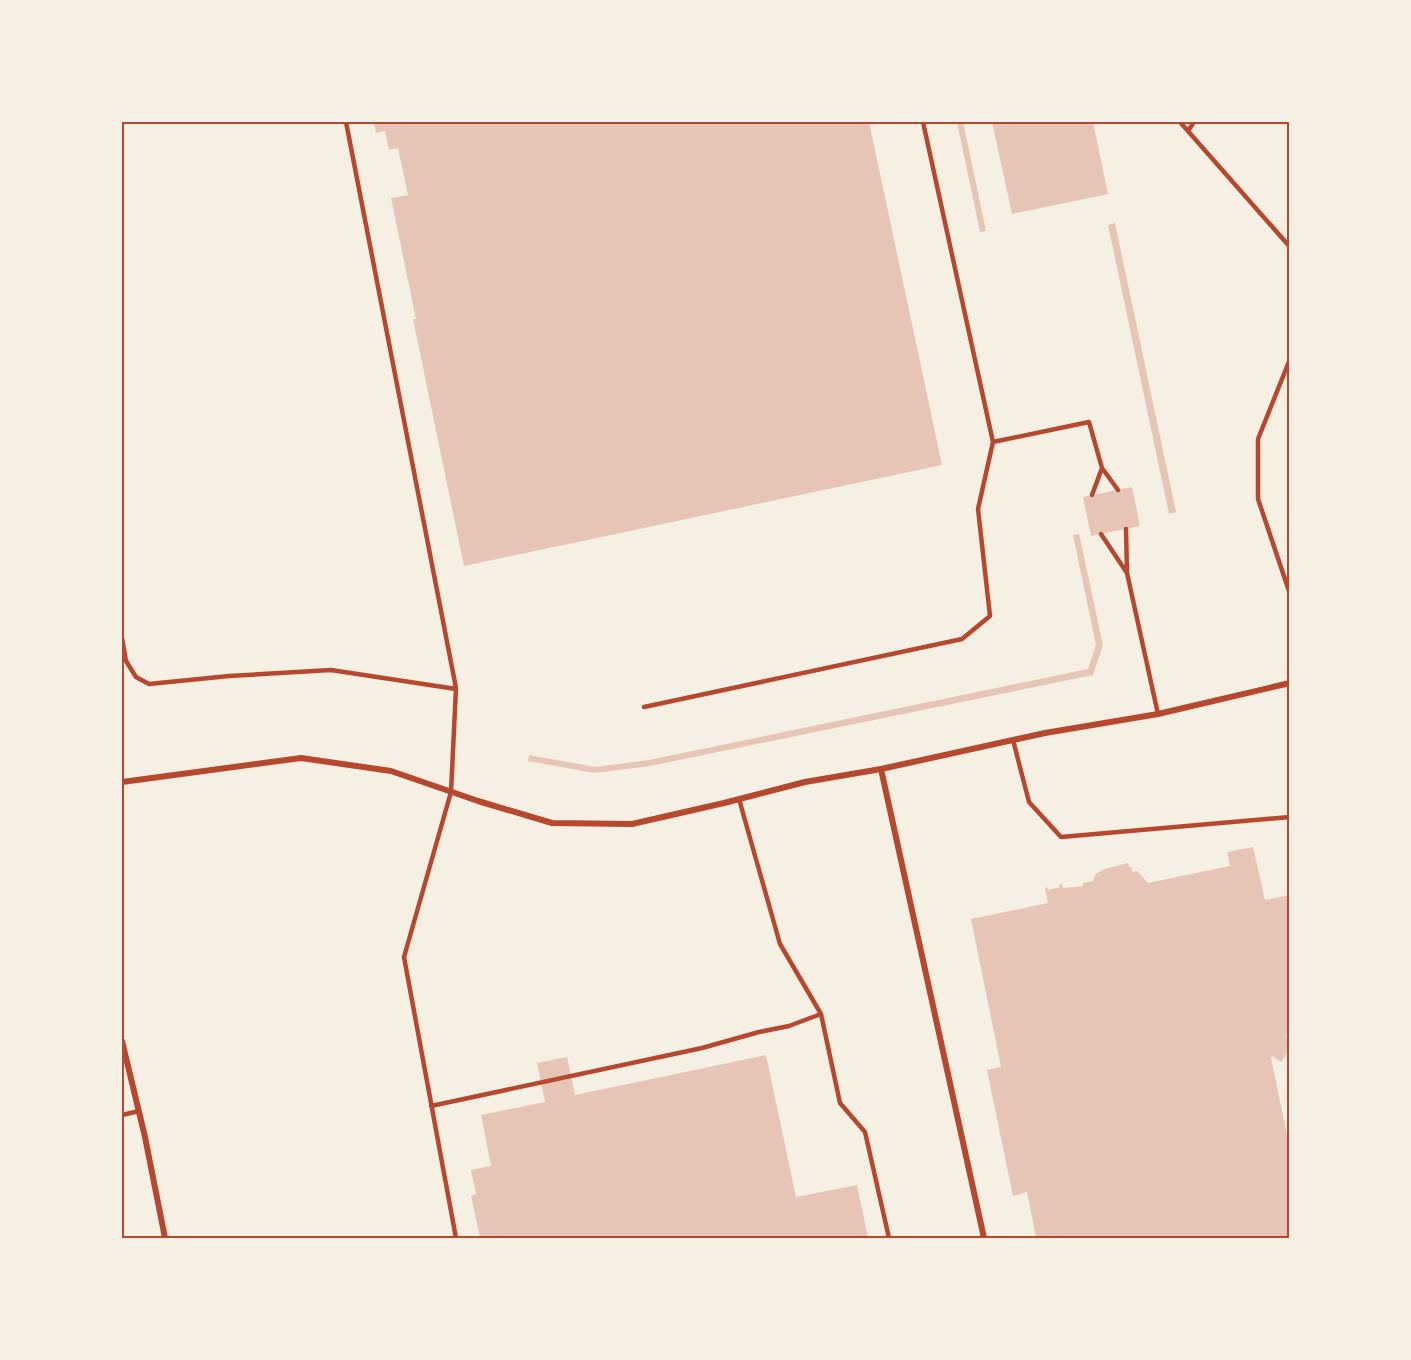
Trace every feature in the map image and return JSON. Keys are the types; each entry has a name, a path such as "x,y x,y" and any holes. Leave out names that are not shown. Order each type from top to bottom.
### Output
{"street":[{"path":"122,782 301,758 391,771 552,823 632,824 805,782 881,769 1013,740 1158,714 1290,683"},
{"path":"881,769 984,1239"},
{"path":"122,1041 165,1239"}],"lane":[{"path":"346,122 456,689 451,792 404,957 456,1239"},
{"path":"644,707 962,639 990,616 978,509 993,442 923,122"},
{"path":"1180,122 1290,247"},
{"path":"1188,130 1194,122"},
{"path":"1290,358 1258,439 1258,499 1290,594"},
{"path":"993,442 1089,422 1102,468 1118,490"},
{"path":"1092,495 1102,468"},
{"path":"1126,529 1127,573 1158,714"},
{"path":"1101,534 1127,573"},
{"path":"122,638 126,662 136,677 149,684 229,676 332,670 456,689"},
{"path":"1013,740 1029,802 1061,837 1290,817"},
{"path":"739,799 780,944 821,1014 840,1103 865,1132 889,1239"},
{"path":"431,1107 702,1048 789,1026 821,1014"},
{"path":"122,1114 139,1111"}],"building":[{"path":"374,122 869,122 942,465 464,566 413,319 416,319 391,198 408,195 398,148 389,150 385,131 376,133"},
{"path":"957,122 963,122 986,231 980,232"},
{"path":"992,122 1093,122 1108,194 1012,214"},
{"path":"1115,223 1176,512 1169,514 1108,225"},
{"path":"1132,487 1140,526 1091,536 1083,497"},
{"path":"1079,534 1103,645 1093,675 650,766 595,773 528,761 529,755 595,767 649,760 1088,669 1096,645 1073,535"},
{"path":"1253,847 1265,900 1290,895 1290,1033 1285,1036 1290,1038 1290,1049 1281,1062 1272,1056 1271,1058 1290,1149 1290,1238 1036,1238 1027,1192 1013,1196 987,1070 1001,1067 971,919 1048,903 1045,888 1047,887 1048,890 1060,887 1059,885 1062,884 1063,888 1083,886 1083,883 1093,881 1096,874 1105,869 1128,863 1129,867 1132,867 1132,872 1137,871 1148,883 1230,866 1227,852"},
{"path":"766,1055 796,1197 857,1185 868,1238 480,1237 471,1196 476,1194 471,1170 491,1166 481,1115 545,1102 537,1063 567,1057 575,1095"}]}
